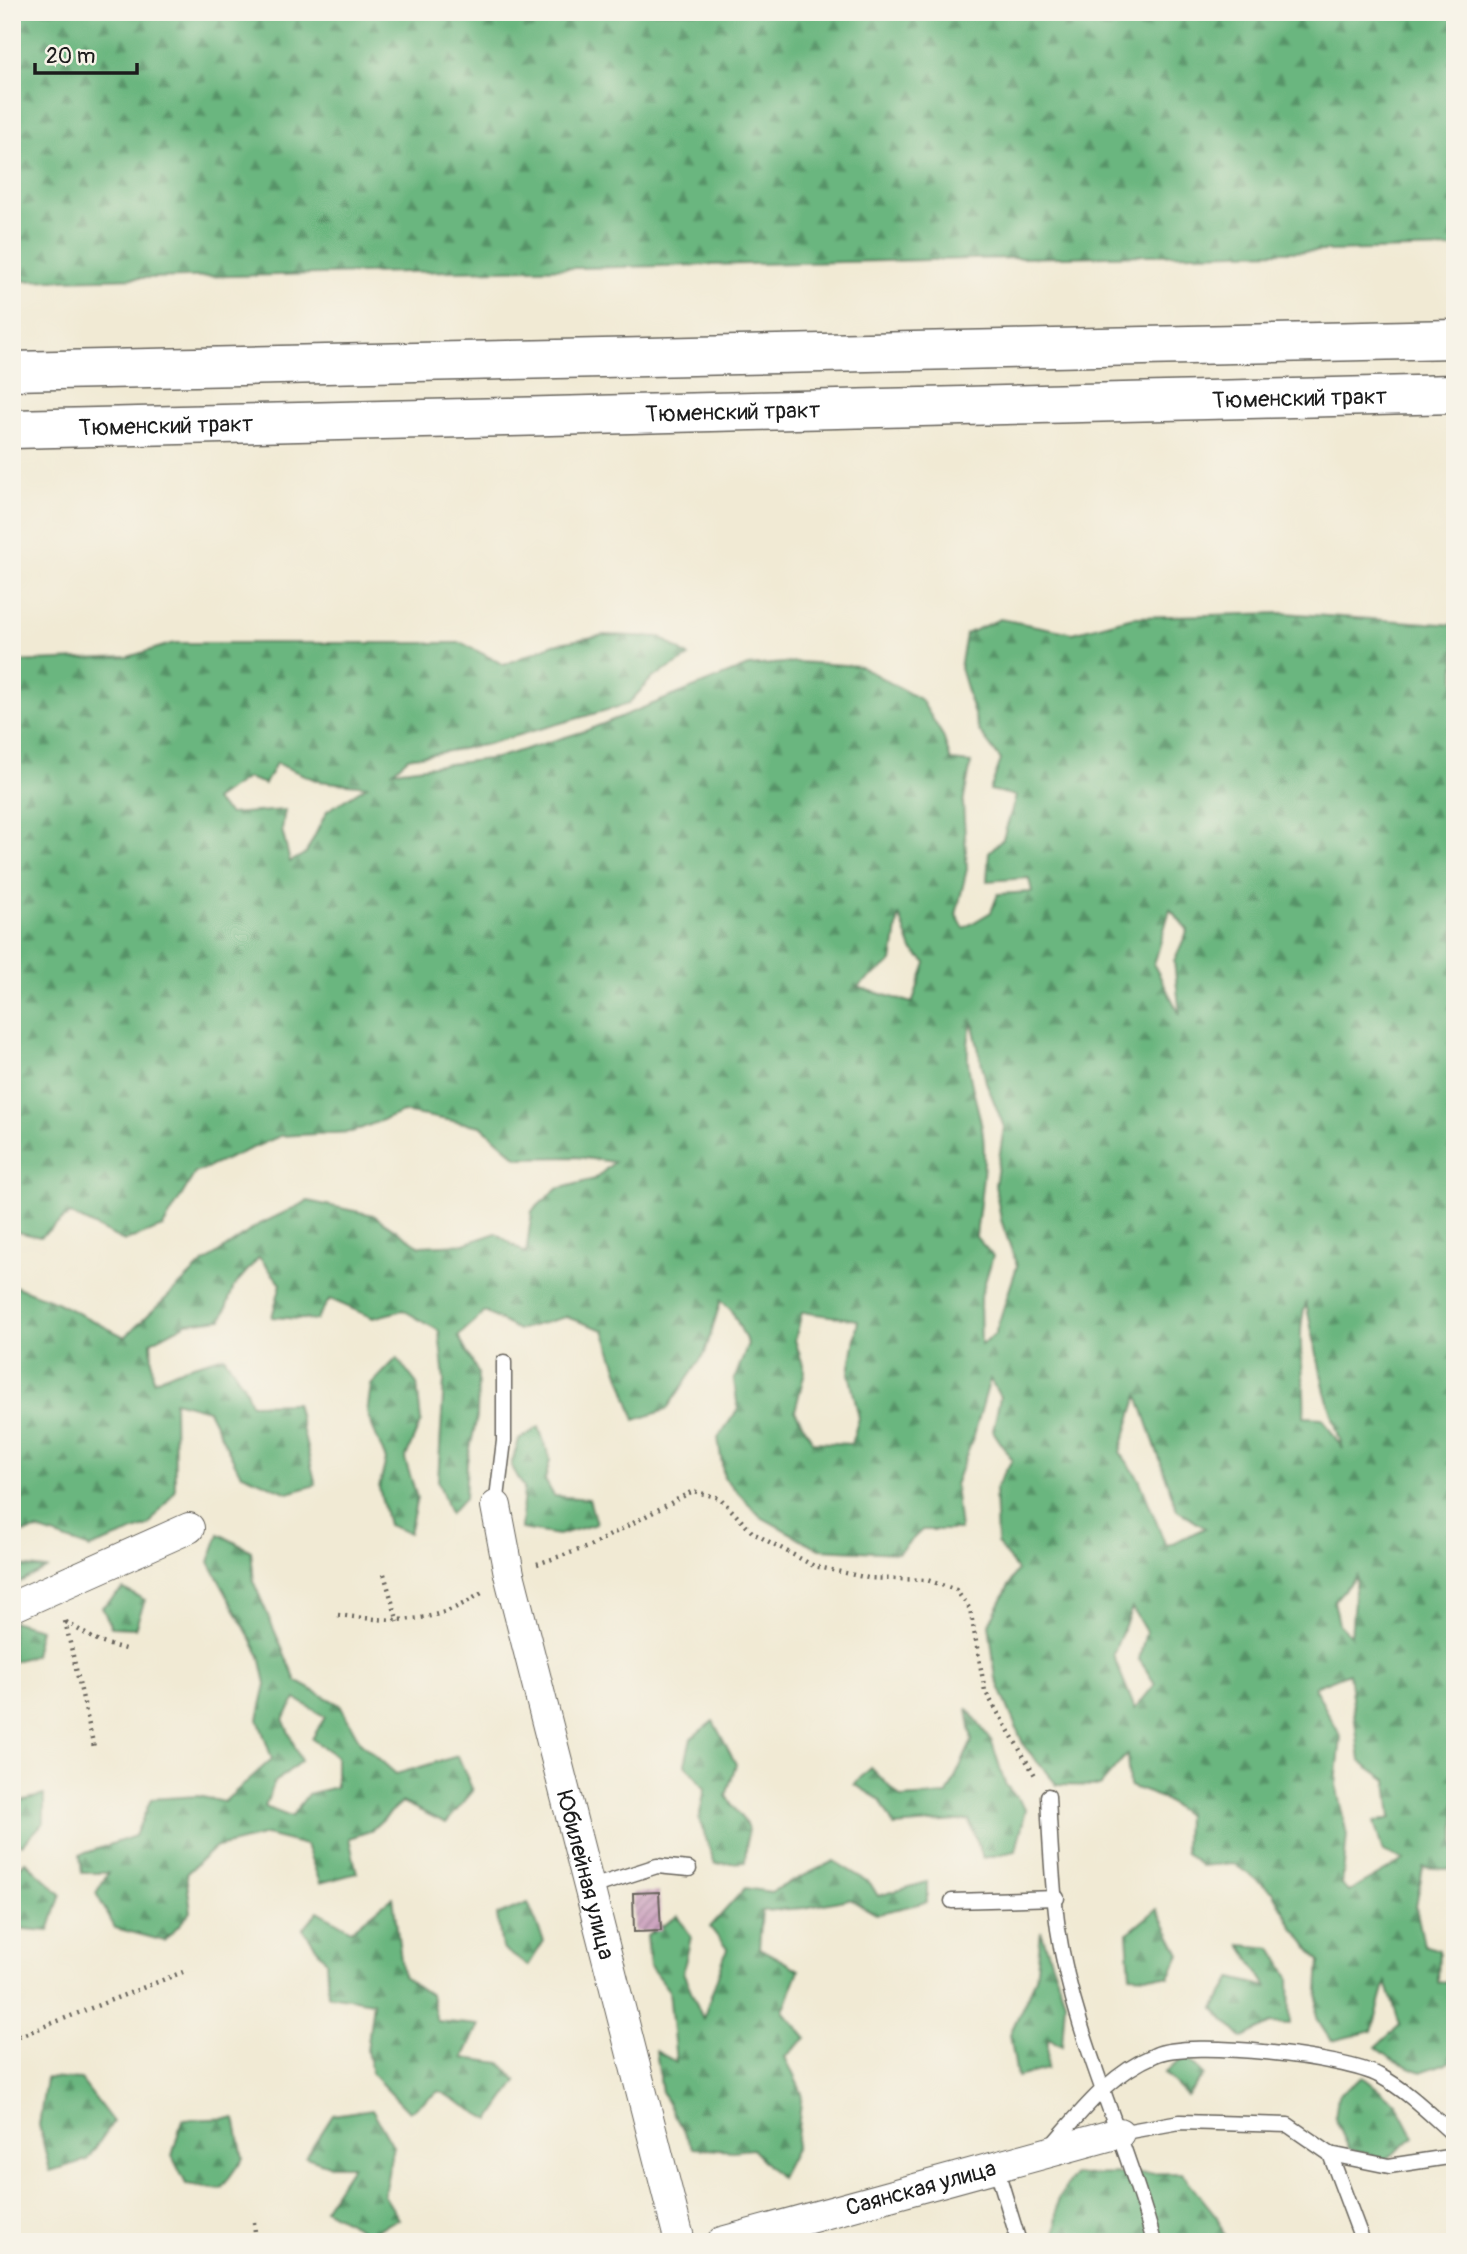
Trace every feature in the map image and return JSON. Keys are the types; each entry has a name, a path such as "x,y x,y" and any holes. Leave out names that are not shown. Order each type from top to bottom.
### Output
{"main road":[{"path":"12,371 1455,339"},
{"name":"Тюменский тракт","path":"12,429 1455,394"}],"street":[{"name":"Юбилейная улица","path":"496,1506 509,1574 680,2242"},
{"path":"12,1607 189,1528"},
{"name":"Саянская улица","path":"722,2242 1119,2133"}],"lane":[{"path":"496,1506 504,1441 501,1396 504,1362"},
{"path":"1048,1796 1058,1929 1077,2008 1141,2192 1154,2242"},
{"path":"589,1888 657,1866 688,1868"},
{"path":"952,1901 1057,1898"},
{"path":"1044,2154 1103,2086 1156,2054 1204,2046 1334,2062 1379,2075 1455,2136"},
{"path":"1119,2133 1180,2122 1288,2125 1330,2154 1389,2166 1455,2156"},
{"path":"1330,2154 1363,2242"},
{"path":"996,2167 1019,2242"}],"path":[{"path":"338,1615 398,1622 430,1617 474,1598 509,1574 589,1547 693,1492 720,1499 753,1532 814,1566 868,1578 927,1580 956,1590 970,1609 985,1691 1048,1796"},
{"path":"384,1574 398,1622"},
{"path":"41,1596 65,1621 99,1642 125,1649"},
{"path":"65,1621 94,1747"},
{"path":"12,2039 183,1972"},
{"path":"254,2222 257,2242"}],"green space":[{"path":"12,12 1455,12 1455,248 12,281"},
{"path":"1284,613 1455,625 1455,1870 1423,1867 1416,1907 1424,1945 1439,1950 1438,1983 1455,1979 1455,2060 1421,2072 1393,2060 1376,2047 1400,2025 1386,1982 1372,2031 1331,2041 1316,2018 1320,1961 1294,1929 1273,1892 1233,1863 1201,1866 1185,1852 1186,1815 1162,1798 1129,1786 1127,1754 1100,1786 1057,1785 1024,1746 996,1679 989,1624 1017,1570 997,1543 995,1489 1012,1460 993,1431 1000,1397 990,1379 974,1435 955,1485 960,1530 922,1530 898,1553 819,1549 761,1517 724,1478 718,1438 738,1409 734,1380 748,1344 732,1311 721,1300 705,1353 666,1410 635,1420 604,1330 566,1317 518,1330 485,1312 458,1336 478,1373 477,1417 467,1462 465,1498 450,1514 438,1481 444,1380 439,1331 403,1310 373,1318 330,1299 316,1320 272,1317 281,1284 259,1257 234,1286 222,1319 187,1323 151,1342 153,1381 183,1368 224,1356 244,1386 251,1404 296,1403 316,1485 288,1493 240,1473 208,1410 174,1401 175,1491 148,1526 90,1548 38,1530 12,1535 12,1285 56,1302 125,1337 201,1265 258,1225 308,1201 373,1215 420,1246 464,1244 496,1233 526,1254 532,1211 557,1189 595,1179 614,1162 576,1157 518,1158 481,1126 403,1112 352,1132 280,1136 195,1173 163,1227 124,1241 70,1214 40,1237 12,1231 12,662 128,657 174,643 462,643 504,665 554,644 604,635 661,637 689,657 651,679 628,704 484,745 408,758 393,771 496,758 585,731 748,666 797,662 860,666 921,700 943,736 951,761 971,763 963,803 967,869 956,915 964,928 991,912 998,894 1032,892 1029,878 987,881 989,852 1003,839 1016,796 990,790 1001,760 979,731 960,668 966,634 1000,619 1073,633 1133,617","holes":["276,763 318,781 367,786 327,811 306,853 290,862 282,830 285,810 229,814 214,800 247,778 265,784","1170,909 1188,930 1174,961 1180,1015 1154,965","899,914 912,950 926,963 912,1003 857,987 892,962","972,1021 986,1082 1004,1127 995,1185 1001,1220 1017,1266 995,1334 981,1345 980,1299 993,1256 976,1237 984,1169 984,1141 968,1063","1306,1303 1325,1392 1343,1449 1322,1418 1304,1417 1301,1345","802,1312 858,1320 849,1373 859,1418 851,1444 813,1442 795,1411 805,1371 795,1340","1138,1395 1177,1510 1205,1528 1166,1546 1139,1479 1120,1452","1356,1576 1351,1636 1339,1624 1334,1601","1132,1608 1146,1632 1139,1659 1155,1684 1135,1709 1113,1654","1349,1673 1360,1761 1387,1780 1391,1818 1374,1822 1383,1852 1404,1860 1348,1892 1342,1885 1347,1835 1336,1785 1341,1737 1314,1687"]},
{"path":"397,1358 417,1384 421,1421 405,1459 417,1498 409,1533 388,1525 379,1488 386,1460 367,1413 371,1385"},
{"path":"539,1427 550,1460 545,1480 554,1496 589,1499 596,1524 558,1535 521,1529 524,1488 511,1465 519,1440"},
{"path":"219,1534 251,1551 254,1583 296,1681 340,1705 360,1742 396,1774 458,1756 473,1791 446,1823 402,1802 370,1831 349,1838 357,1873 320,1883 306,1845 266,1835 214,1848 186,1874 191,1912 164,1941 115,1928 96,1893 108,1873 82,1873 80,1855 135,1836 151,1799 198,1796 224,1802 272,1759 258,1719 266,1684 260,1656 209,1562","holes":["296,1699 325,1717 312,1739 336,1756 336,1787 308,1794 291,1817 265,1807 274,1783 301,1761 283,1719"]},
{"path":"12,1565 46,1569 12,1586"},
{"path":"123,1589 145,1600 135,1628 111,1627 102,1607"},
{"path":"12,1621 40,1629 34,1655 12,1662"},
{"path":"967,1708 992,1742 1005,1784 1026,1809 1016,1851 983,1858 969,1820 894,1826 880,1800 854,1784 871,1768 901,1798 947,1795 972,1741"},
{"path":"713,1721 736,1764 726,1796 748,1827 745,1862 715,1864 699,1819 705,1788 685,1764 691,1738"},
{"path":"44,1795 44,1822 22,1845 12,1840 12,1803"},
{"path":"25,1861 61,1894 49,1931 12,1928 12,1875"},
{"path":"834,1861 870,1883 878,1896 927,1882 927,1902 876,1914 849,1899 804,1908 762,1911 759,1948 799,1970 783,2011 806,2038 785,2057 802,2093 796,2147 780,2178 752,2149 733,2151 693,2148 662,2093 656,2051 676,2062 669,1991 650,1966 647,1936 678,1916 691,1937 683,1972 703,2019 727,1949 710,1927 745,1888 771,1892"},
{"path":"393,1897 403,1976 431,1995 437,2021 479,2025 463,2058 501,2063 517,2081 490,2120 439,2091 409,2112 372,2074 367,2051 373,2002 328,1995 326,1961 303,1929 318,1911 351,1930"},
{"path":"528,1903 544,1941 528,1966 502,1948 497,1915"},
{"path":"1157,1909 1180,1954 1169,1977 1130,1975 1127,1934"},
{"path":"1041,1931 1065,2001 1062,2046 1048,2038 1047,2069 1017,2077 1010,2034 1036,1978"},
{"path":"1241,1945 1272,1948 1289,1977 1290,2024 1271,2023 1242,2038 1214,2009 1232,1978 1267,1987"},
{"path":"1185,2057 1204,2075 1187,2096 1164,2073"},
{"path":"1363,2077 1396,2103 1414,2137 1386,2159 1349,2149 1335,2118 1338,2095"},
{"path":"46,2078 81,2080 113,2122 87,2160 50,2171 39,2125"},
{"path":"372,2109 393,2146 384,2195 399,2219 368,2233 324,2209 353,2165 329,2165 306,2157 333,2115"},
{"path":"235,2118 243,2158 221,2189 186,2184 172,2156 182,2120"},
{"path":"1182,2173 1217,2217 1227,2242 1055,2242 1058,2199 1074,2175"}],"building":[{"path":"659,1892 661,1931 634,1932 633,1893"}]}
